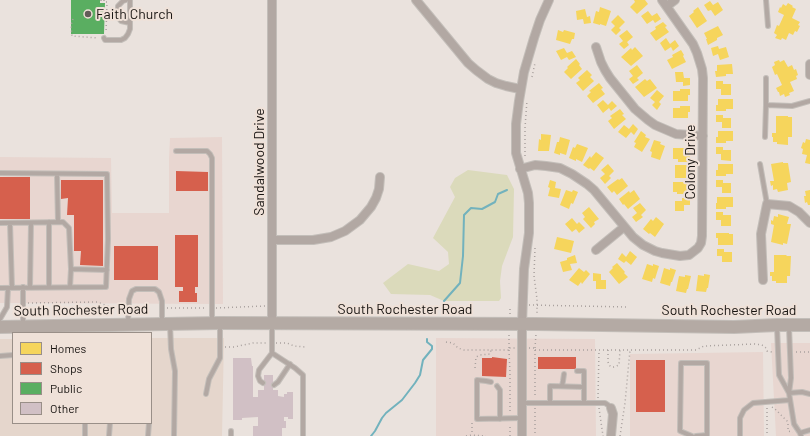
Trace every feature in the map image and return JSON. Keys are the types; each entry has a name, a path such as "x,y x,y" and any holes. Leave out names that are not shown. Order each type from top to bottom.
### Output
{"main road":[{"name":"South Rochester Road","path":"0,327 23,326 91,329 128,324 216,323 608,324 734,327 810,325"}],"street":[{"name":"Sandalwood Drive","path":"272,0 272,323"},
{"path":"416,0 468,63 476,70 496,83 520,89"},
{"path":"522,436 522,324 524,269 529,233 529,213 528,193 516,153 516,124 520,89 524,72 540,20 549,0"},
{"path":"665,3 675,0"},
{"name":"Colony Drive","path":"520,169 535,165 546,166 560,168 572,174 594,190 624,227 643,245 662,253 680,256 693,253 698,248 701,243 702,236 703,78 700,62 693,44 665,3"},
{"path":"596,47 601,62 610,78 635,109 648,120 655,125 676,134 703,136"},
{"path":"810,64 810,75"},
{"path":"272,240 313,240 331,237 346,230 360,220 371,207 379,189 380,177"},
{"path":"763,280 762,234 767,204 789,206 810,223"},
{"path":"596,250 624,227"},
{"path":"611,408 613,414 611,436"}],"lane":[{"path":"126,0 122,1 118,6 118,17 121,21 130,23"},
{"path":"105,36 105,40 121,40 128,34 130,29 130,0"},
{"path":"766,0 768,26"},
{"path":"764,137 766,78"},
{"path":"766,105 792,106 810,101"},
{"path":"176,151 207,151 212,158 216,323 220,347 220,358 209,379 206,394"},
{"path":"760,164 767,204"},
{"path":"0,173 107,174 106,287 0,288"},
{"path":"57,174 58,222"},
{"path":"49,222 49,287"},
{"path":"0,223 63,222 70,228 70,287"},
{"path":"0,319 7,307 10,288 10,223"},
{"path":"30,287 31,223"},
{"path":"70,270 107,270"},
{"path":"23,287 23,326"},
{"path":"128,324 129,299 132,291 136,289 155,289 159,292 175,371 174,436"},
{"path":"263,383 260,381 258,376 259,370 272,353 272,323"},
{"path":"783,325 779,374 789,393"},
{"path":"783,325 791,378 789,393 794,424 801,434 810,430"},
{"path":"272,353 290,364 303,375 303,436"},
{"path":"0,356 12,355"},
{"path":"692,436 680,431 681,363 707,363 707,435 696,436"},
{"path":"274,385 278,382 290,364"},
{"path":"577,371 584,372 584,403"},
{"path":"562,386 564,374"},
{"path":"491,382 486,380 477,380 476,419 522,418"},
{"path":"497,386 500,390 500,419"},
{"path":"550,403 550,386 584,386"},
{"path":"789,393 802,392 810,394"},
{"path":"740,436 740,418 744,410 753,403 790,400"},
{"path":"522,403 605,403 611,408"},
{"path":"84,436 85,424"},
{"path":"109,436 110,424"},
{"path":"148,436 149,424"},
{"path":"230,436 231,431"}],"path":[{"path":"73,19 71,25 72,36 86,38 105,36 107,2 104,2 104,0"},
{"path":"531,79 537,58"},
{"path":"525,154 524,128 527,100"},
{"path":"27,303 97,302 113,308"},
{"path":"533,305 628,307"},
{"path":"217,308 267,306"},
{"path":"510,306 510,312"},
{"path":"168,308 206,308"},
{"path":"535,398 536,335"},
{"path":"509,341 510,414"},
{"path":"446,342 453,343 458,348 464,350 514,348"},
{"path":"220,347 234,347 262,343"},
{"path":"281,343 288,343 298,348 305,347"},
{"path":"528,348 696,350 704,346 756,344 762,345 767,351 772,352"},
{"path":"475,368 476,357 480,354 490,354 491,350"},
{"path":"598,398 599,350"},
{"path":"608,350 608,362 609,365 614,368 619,365 620,350"},
{"path":"620,436 630,350"},
{"path":"794,352 810,352"},
{"path":"767,436 767,407 775,409 788,422 788,431 793,432"},
{"path":"535,408 535,436"},
{"path":"599,408 603,436"},
{"path":"472,423 472,434"},
{"path":"510,424 510,436"},
{"path":"466,436 472,434 486,436"}],"shaded area":[{"path":"222,137 223,304 0,303 0,157 111,158 112,213 169,213 170,138"},
{"path":"152,338 224,338 222,436 0,436 0,339 12,339 12,424 152,424"},
{"path":"436,338 595,339 596,436 436,436"},
{"path":"771,343 810,343 810,436 776,436"},
{"path":"763,352 764,436 630,436 630,354"}],"green space":[{"path":"468,170 507,175 514,189 513,237 502,266 500,281 501,298 499,301 444,301 430,295 391,294 383,283 408,264 439,271 449,264 448,252 433,238 455,197 450,187 455,178"}],"building: Homes":[{"path":"634,0 645,0 648,4 637,14 630,7 635,2"},
{"path":"710,1 713,5 718,2 723,10 715,16 711,10 708,11 704,5"},
{"path":"788,3 796,9 792,18 800,22 798,25 800,26 797,32 795,31 793,35 789,33 786,40 782,38 781,40 775,38 777,35 774,33 777,25 779,26 784,15 778,12 780,7 781,8 783,4 786,6"},
{"path":"600,7 611,11 606,26 593,23 596,11 599,12"},
{"path":"698,7 707,21 697,28 689,16"},
{"path":"585,9 587,17 590,16 591,23 584,24 583,19 577,20 576,11"},
{"path":"648,11 652,16 657,13 661,19 655,23 653,20 647,24 641,16"},
{"path":"618,15 625,22 619,28 621,30 616,35 611,30 615,26 611,22"},
{"path":"663,22 667,26 665,27 669,32 656,41 650,33 656,29 655,27"},
{"path":"718,26 723,35 708,45 704,33"},
{"path":"558,30 575,33 574,39 572,39 570,44 556,40"},
{"path":"627,30 633,37 627,42 629,45 624,49 619,44 623,41 619,36"},
{"path":"666,38 670,44 675,40 679,46 673,51 671,47 665,51 660,43"},
{"path":"718,46 719,49 726,47 729,57 720,60 718,54 713,56 711,48"},
{"path":"635,47 643,56 631,66 621,57 631,48 632,50"},
{"path":"564,48 567,53 572,51 576,57 569,60 567,57 561,60 556,51"},
{"path":"681,50 686,62 672,69 667,60"},
{"path":"576,59 582,69 571,79 564,72"},
{"path":"779,60 780,62 784,60 788,67 792,65 794,70 796,69 798,75 796,76 797,79 790,82 794,91 785,97 784,94 780,96 776,88 782,85 777,74 775,75 772,67 775,65 774,62"},
{"path":"732,64 733,74 726,74 726,76 716,77 715,71 717,71 717,65"},
{"path":"637,65 643,73 637,78 639,80 633,84 629,79 633,76 629,71"},
{"path":"587,70 592,75 590,77 594,81 583,91 576,83 580,80 578,78"},
{"path":"675,72 683,72 684,78 690,78 690,85 683,86 683,82 676,82"},
{"path":"645,79 647,81 650,79 657,88 644,97 635,87"},
{"path":"716,81 723,81 723,84 731,84 731,95 721,95 721,89 716,89"},
{"path":"599,83 605,94 593,103 587,96 591,92 589,91"},
{"path":"680,89 690,89 688,101 673,101 673,91 680,91"},
{"path":"657,90 664,96 659,102 661,104 657,110 652,105 655,102 650,98"},
{"path":"718,99 733,99 733,109 716,111"},
{"path":"603,100 608,105 612,101 617,106 611,111 609,108 603,113 597,105"},
{"path":"680,106 690,106 688,118 673,118 673,108 680,108"},
{"path":"620,109 624,114 622,115 626,119 614,129 608,121 612,118 610,116"},
{"path":"716,115 723,115 723,118 731,118 731,128 722,128 722,122 716,122"},
{"path":"776,116 792,117 792,137 788,137 788,145 773,142 772,133 776,133"},
{"path":"633,124 638,129 634,135 631,132 626,138 618,132 624,125 629,129"},
{"path":"641,131 646,135 645,137 650,139 642,152 634,147 636,143 634,142"},
{"path":"718,131 733,131 733,141 716,143"},
{"path":"541,134 551,135 549,151 538,151"},
{"path":"560,137 570,140 566,155 554,153"},
{"path":"806,139 810,140 810,164 805,163 807,155 802,154 803,149 801,148"},
{"path":"654,140 661,142 660,144 665,146 660,160 651,157 652,152 650,151"},
{"path":"577,144 588,148 582,162 569,158 573,147 575,148"},
{"path":"716,147 723,147 723,150 731,150 731,161 721,160 721,154 716,154"},
{"path":"673,148 689,148 690,162 678,162 678,159 673,159"},
{"path":"596,152 604,158 594,171 583,165 590,156 591,158"},
{"path":"783,162 788,163 791,182 787,183 788,190 778,192 777,189 773,190 773,185 771,186 770,181 774,181 771,164"},
{"path":"608,164 614,171 609,176 611,178 605,184 600,178 605,174 601,170"},
{"path":"718,164 733,164 733,174 716,176"},
{"path":"675,165 690,165 690,172 686,172 686,178 675,178"},
{"path":"622,178 628,186 617,195 614,191 612,193 607,187 618,179 619,180"},
{"path":"550,180 556,182 555,188 561,189 559,198 548,196"},
{"path":"716,180 723,180 723,183 731,183 731,193 722,193 722,187 716,187"},
{"path":"673,182 688,182 690,194 677,194 677,192 673,192"},
{"path":"566,190 578,192 569,209 560,205"},
{"path":"634,190 640,199 628,209 619,199 629,191 630,193"},
{"path":"810,190 810,205 808,205 807,202 805,203 804,196 806,196 805,191"},
{"path":"717,197 733,197 733,207 716,209"},
{"path":"682,198 690,198 690,205 684,205 684,211 675,211 675,201 682,201"},
{"path":"640,203 646,210 641,215 643,217 636,222 632,217 637,213 633,208"},
{"path":"589,207 599,219 594,222 595,224 591,228 583,219 585,217 582,213"},
{"path":"716,212 723,212 723,215 731,215 731,226 721,226 721,220 716,220"},
{"path":"778,214 789,217 787,224 791,224 787,244 783,243 783,245 771,242 774,225 771,224 771,220 773,221 774,216 778,217"},
{"path":"656,217 664,224 655,237 643,229 651,219 653,221"},
{"path":"572,218 577,224 579,222 585,228 579,233 576,229 572,232 565,224"},
{"path":"716,233 733,234 733,245 718,245"},
{"path":"557,237 574,241 571,253 554,249"},
{"path":"717,249 724,249 724,252 732,252 732,262 722,262 722,256 717,256"},
{"path":"630,251 637,257 631,265 626,261 624,263 618,259 622,253 626,257"},
{"path":"575,255 577,263 570,264 572,270 563,272 560,262"},
{"path":"774,255 791,256 790,276 787,276 787,283 776,283 776,281 772,281 770,272 774,272"},
{"path":"617,263 628,277 619,284 609,272"},
{"path":"647,264 659,266 655,279 653,278 652,282 642,279"},
{"path":"579,268 584,272 586,270 590,274 582,284 581,282 578,286 569,280"},
{"path":"664,268 676,270 670,286 660,283"},
{"path":"593,273 601,274 601,280 606,280 606,289 596,289 596,281 593,281"},
{"path":"704,274 710,275 708,288 706,292 696,291 698,275 704,276"},
{"path":"685,275 691,276 686,293 676,291 679,276 685,277"}],"building: Shops":[{"path":"176,171 208,172 208,191 176,191"},
{"path":"0,177 30,177 30,219 0,219"},
{"path":"61,180 103,180 103,266 80,265 81,251 74,251 74,215 67,215 68,198 61,199"},
{"path":"175,235 198,235 198,287 195,287 197,302 179,302 179,291 183,291 183,287 175,287"},
{"path":"114,246 158,246 158,280 114,280"},
{"path":"492,357 507,359 506,377 482,376 482,358"},
{"path":"538,357 576,357 576,369 538,369"},
{"path":"636,360 665,360 665,412 636,412"}],"building: Public":[{"name":"Faith Church","path":"71,0 100,0 100,3 105,3 104,34 71,34"}],"building: Other":[{"path":"233,358 251,358 253,366 253,397 258,397 258,390 264,390 264,375 273,375 273,390 278,390 278,396 284,397 284,394 287,394 287,392 293,392 293,419 284,417 284,421 286,421 286,428 282,428 282,436 253,436 253,426 258,426 258,417 233,420"}],"waterway":[{"path":"444,301 460,283 463,256 464,215 471,208 482,209 495,202 498,194 507,190"},
{"path":"371,436 386,413 402,400 420,375 423,360 432,349 432,346 427,342 427,339"}],"place":[{"name":"Faith Church","path":"88,14"}]}
